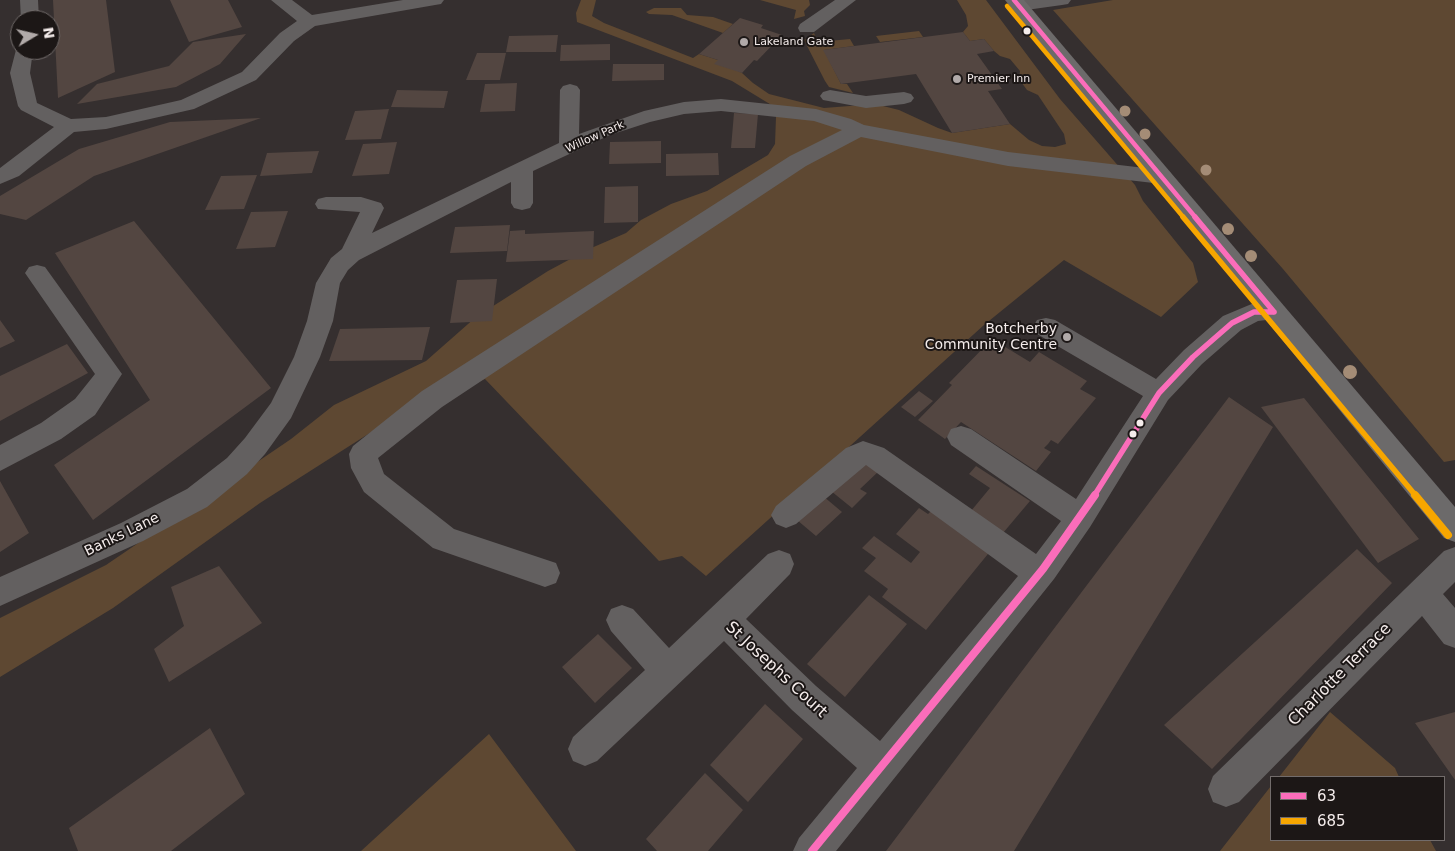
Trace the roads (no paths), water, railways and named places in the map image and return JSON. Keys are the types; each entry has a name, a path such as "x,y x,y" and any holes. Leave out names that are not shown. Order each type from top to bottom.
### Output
{"main road":[{"path":"1017,3 1455,529"}],"street":[{"path":"280,0 308,21"},
{"path":"22,60 20,73 28,106 68,126 106,124 188,105 249,76 288,37 308,21 435,0"},
{"path":"807,28 847,0"},
{"path":"1017,3 1062,0"},
{"path":"0,76 20,73"},
{"path":"570,90 568,141 572,147"},
{"path":"830,96 866,102 904,98"},
{"name":"Willow Park","path":"237,466 255,446 281,410 308,358 320,321 328,283 339,264 351,254 522,168 572,147 603,131 623,124 683,119 721,105 783,110 816,115 844,123 858,130 1008,159 1162,177"},
{"path":"0,177 11,171 68,126"},
{"path":"546,573 444,539 374,483 366,468 363,454 432,399 798,161 858,130"},
{"path":"522,168 522,204"},
{"name":"Willow Park","path":"326,204 361,204 373,208 351,254"},
{"path":"0,459 51,431 85,407 109,374 37,273"},
{"path":"812,851 1040,573 1080,518 1159,392 1193,357 1232,323 1254,312 1274,312"},
{"path":"1046,326 1086,352 1159,392"},
{"path":"960,437 1080,518"},
{"path":"786,515 856,456 863,453 869,454 1040,573"},
{"name":"Banks Lane","path":"0,592 132,532 197,498 237,466"},
{"name":"Charlotte Terrace","path":"1226,789 1455,561"},
{"path":"724,619 779,564"},
{"path":"1423,593 1455,633"},
{"name":"St Josephs Court","path":"585,749 724,619 804,698 881,766"},
{"path":"622,620 668,671"}],"place":[{"name":"Lakeland Gate","path":"744,42"},
{"name":"Premier Inn","path":"957,79"},
{"name":"Botcherby Community Centre","path":"1067,337"}]}
